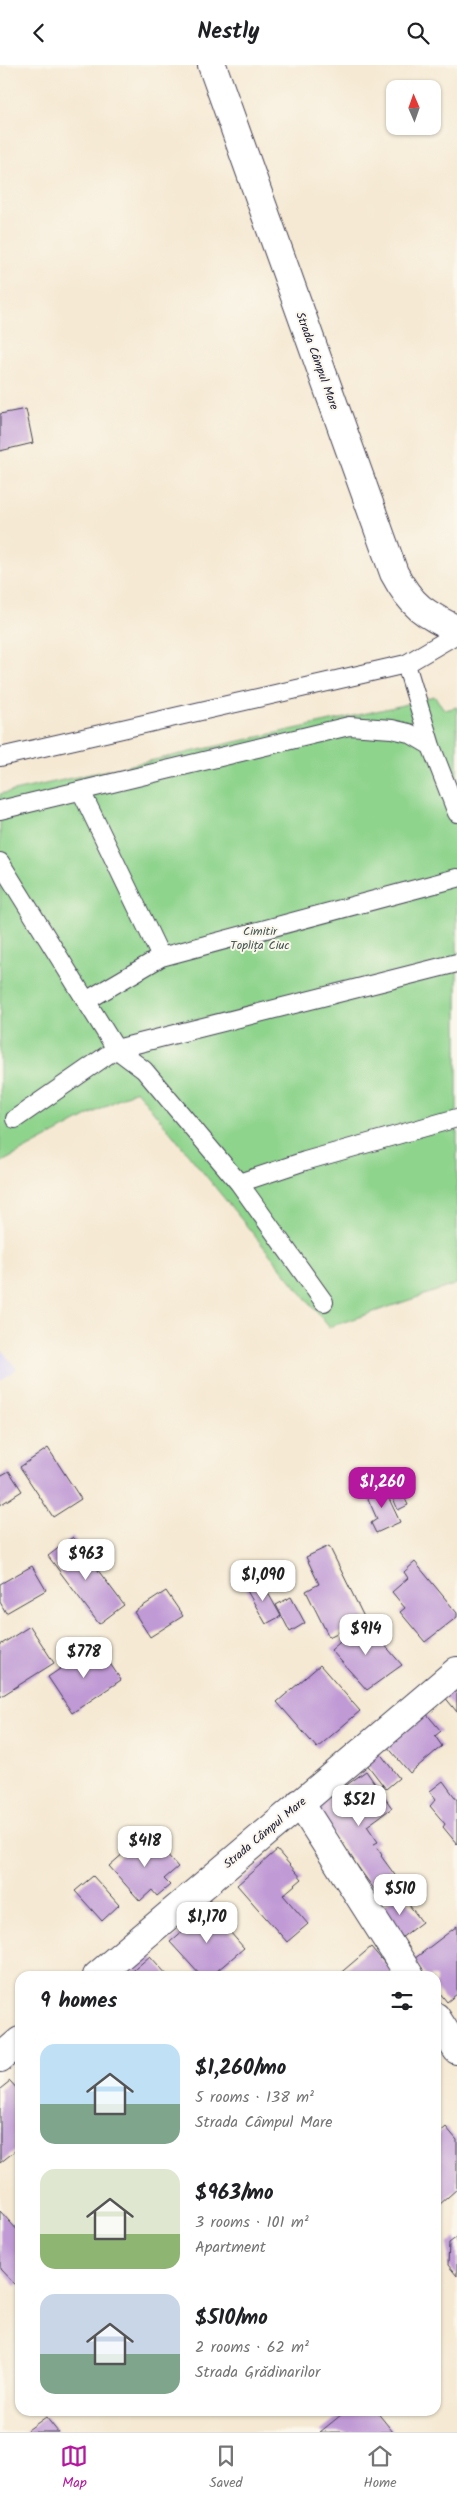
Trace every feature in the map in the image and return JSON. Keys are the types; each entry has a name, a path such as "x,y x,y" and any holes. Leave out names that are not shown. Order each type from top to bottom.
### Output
{"street":[{"name":"Strada Câmpul Mare","path":"212,65 394,573 405,594 421,609 457,632"},
{"name":"Strada Câmpul Mare","path":"103,1971 457,1671"},
{"path":"300,1803 407,1971"},
{"path":"441,2025 457,2050"},
{"path":"0,2058 15,2045"}],"lane":[{"path":"0,757 406,664 457,632"},
{"path":"406,664 431,747 457,813"},
{"path":"0,810 349,727 392,729 409,733 431,747"},
{"path":"81,791 161,957"},
{"path":"0,862 116,1049 144,1070 239,1183 324,1302"},
{"path":"86,1001 161,957 457,878"},
{"path":"15,1119 116,1049 457,963"},
{"path":"239,1183 305,1161 457,1118"}],"shaded area":[{"path":"0,1348 17,1369 0,1380"}],"green space":[{"name":"Cimitir Toplița Ciuc","path":"434,696 445,710 457,707 457,1284 329,1327 136,1090 0,1163 0,794 399,706"}],"building":[{"path":"26,409 33,443 0,451 0,414"},
{"path":"48,1448 81,1499 53,1517 20,1467"},
{"path":"9,1471 22,1491 0,1505 0,1476"},
{"path":"382,1484 400,1522 376,1533 371,1523 377,1519 365,1492"},
{"path":"399,1486 408,1505 398,1510 390,1491"},
{"path":"73,1537 124,1605 99,1624 48,1556"},
{"path":"329,1546 365,1619 329,1637 306,1591 319,1584 306,1557"},
{"path":"415,1562 457,1613 457,1617 425,1642 400,1612 405,1608 392,1592 408,1578 404,1572"},
{"path":"32,1566 46,1590 6,1613 0,1602 0,1584"},
{"path":"260,1579 281,1616 266,1624 246,1589"},
{"path":"166,1591 183,1616 150,1637 134,1612"},
{"path":"291,1597 305,1623 290,1632 276,1605"},
{"path":"364,1621 402,1665 367,1690 331,1650"},
{"path":"30,1626 54,1663 0,1697 0,1645"},
{"path":"97,1644 121,1680 72,1713 48,1677"},
{"path":"320,1665 360,1711 317,1748 277,1702"},
{"path":"457,1685 457,1712 444,1696"},
{"path":"425,1712 441,1731 435,1736 442,1746 410,1773 386,1745"},
{"path":"379,1752 399,1778 386,1789 366,1763"},
{"path":"366,1771 392,1808 367,1826 378,1842 374,1844 397,1878 377,1893 315,1808"},
{"path":"443,1781 457,1800 457,1844 443,1827 445,1824 430,1806 436,1799 430,1791"},
{"path":"148,1832 178,1867 164,1879 170,1885 157,1896 152,1890 140,1901 109,1866"},
{"path":"277,1850 302,1879 283,1895 308,1924 287,1942 237,1885"},
{"path":"93,1876 119,1905 102,1921 75,1891"},
{"path":"400,1893 422,1922 401,1938 379,1910"},
{"path":"209,1908 244,1948 217,1971 196,1971 170,1942"},
{"path":"457,1926 457,1994 447,2002 441,1994 441,1971 423,1971 414,1959"},
{"path":"371,1947 391,1971 343,1971"},
{"path":"150,1956 164,1971 133,1971"},
{"path":"10,2081 15,2086 15,2151 0,2163 0,2089"},
{"path":"446,2127 457,2140 457,2189 441,2203 441,2132"},
{"path":"0,2211 15,2228 15,2285 0,2269"},
{"path":"457,2237 457,2276 448,2265 449,2243"},
{"path":"340,2416 380,2416 393,2432 320,2432"},
{"path":"46,2417 58,2432 25,2432"}]}
